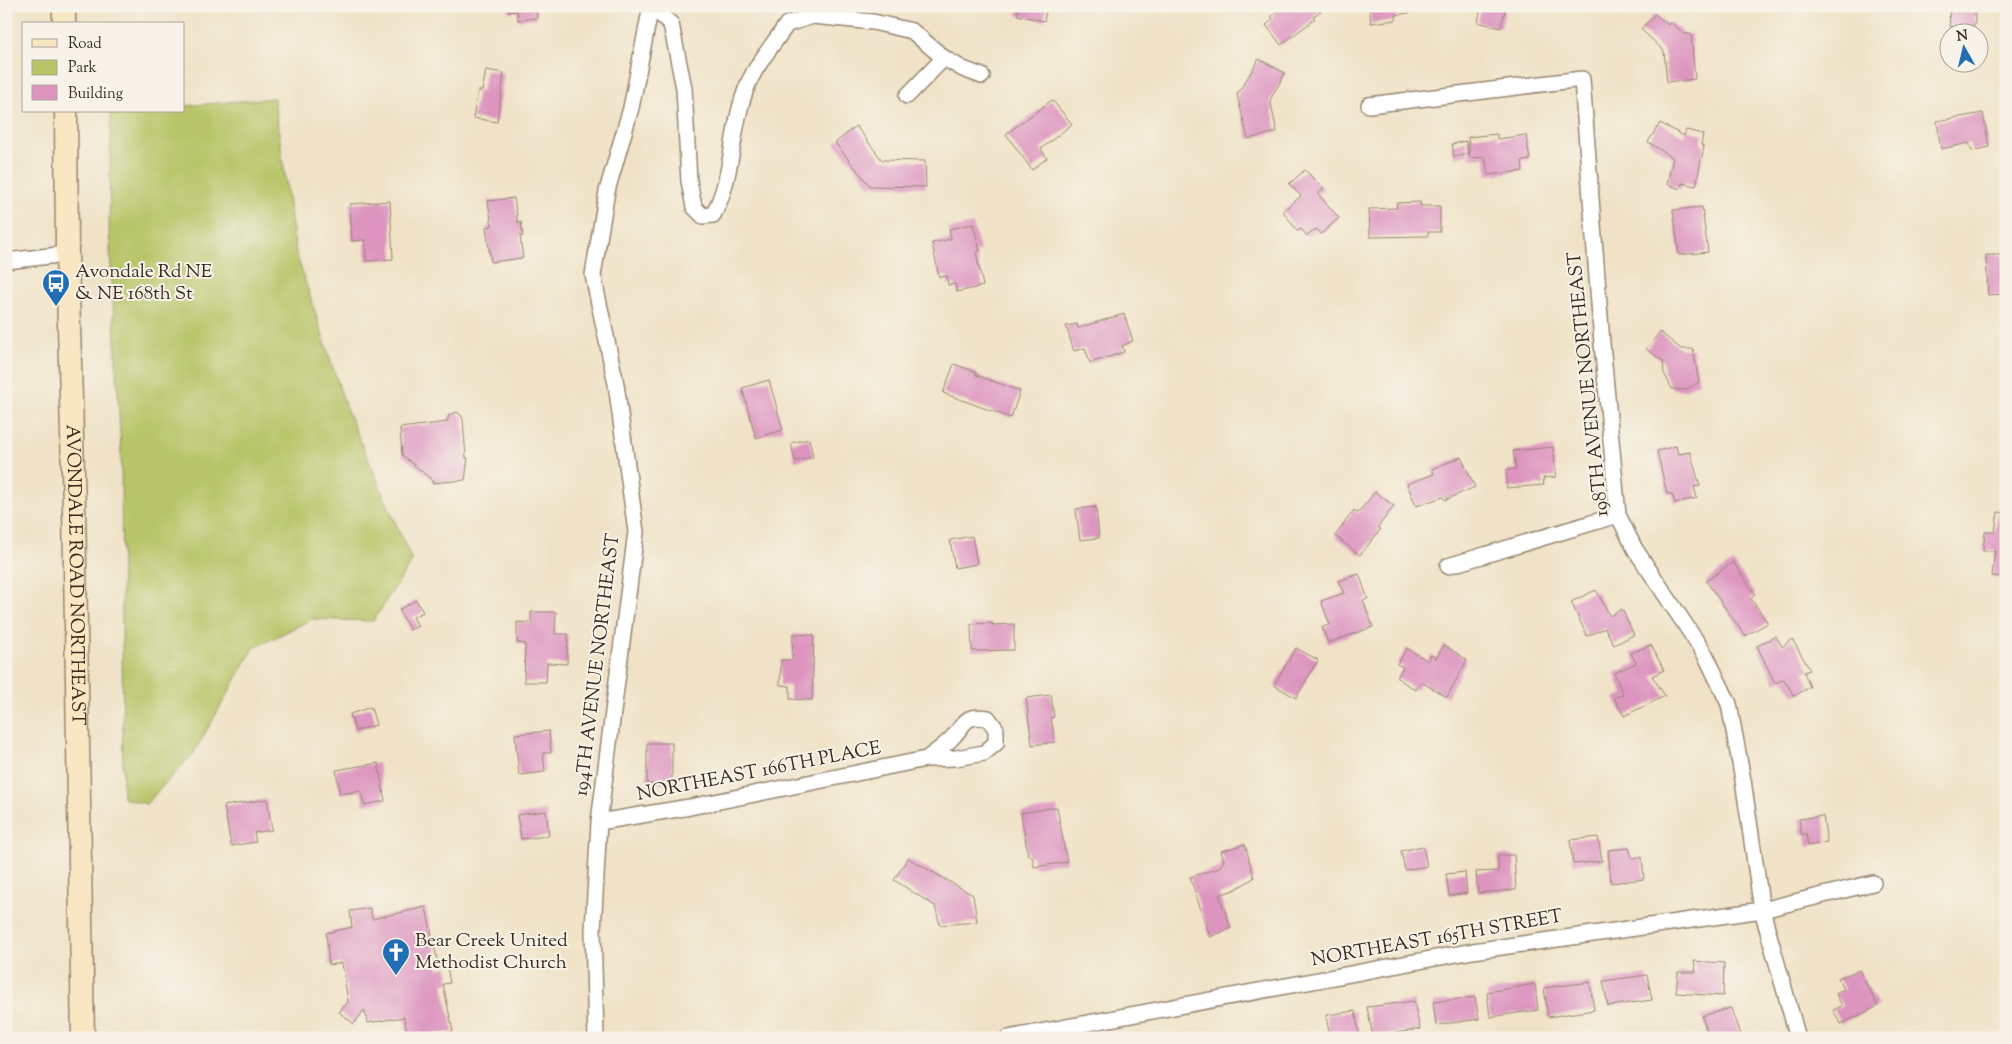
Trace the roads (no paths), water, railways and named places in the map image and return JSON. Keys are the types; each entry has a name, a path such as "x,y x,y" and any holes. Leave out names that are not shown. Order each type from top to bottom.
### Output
{"main road":[{"path":"64,6 64,22"},
{"name":"AVONDALE ROAD NORTHEAST","path":"66,112 66,254 74,507 84,1038"}],"street":[{"path":"651,6 671,24 684,88 689,181 694,207 703,216 713,215 722,199 737,123 749,82 787,24 813,16 873,22 912,31 944,58 982,76"},
{"name":"194TH AVENUE NORTHEAST","path":"596,1038 592,930 599,822 636,532 616,384 593,275 607,190 631,108 651,6"},
{"path":"908,96 944,58"},
{"name":"198TH AVENUE NORTHEAST","path":"1369,105 1582,80 1602,344 1618,515 1635,549 1706,656 1729,704 1743,780 1762,910 1798,1038"},
{"path":"6,260 66,254"},
{"path":"1448,566 1618,515"},
{"name":"NORTHEAST 166TH PLACE","path":"599,822 690,807 926,759"},
{"name":"NORTHEAST 165TH STREET","path":"1008,1038 1474,951 1762,910 1873,883"}],"place":[{"name":"Avondale Rd NE & NE 168th St","path":"56,307"},
{"name":"Bear Creek United Methodist Church","path":"396,976"}]}
